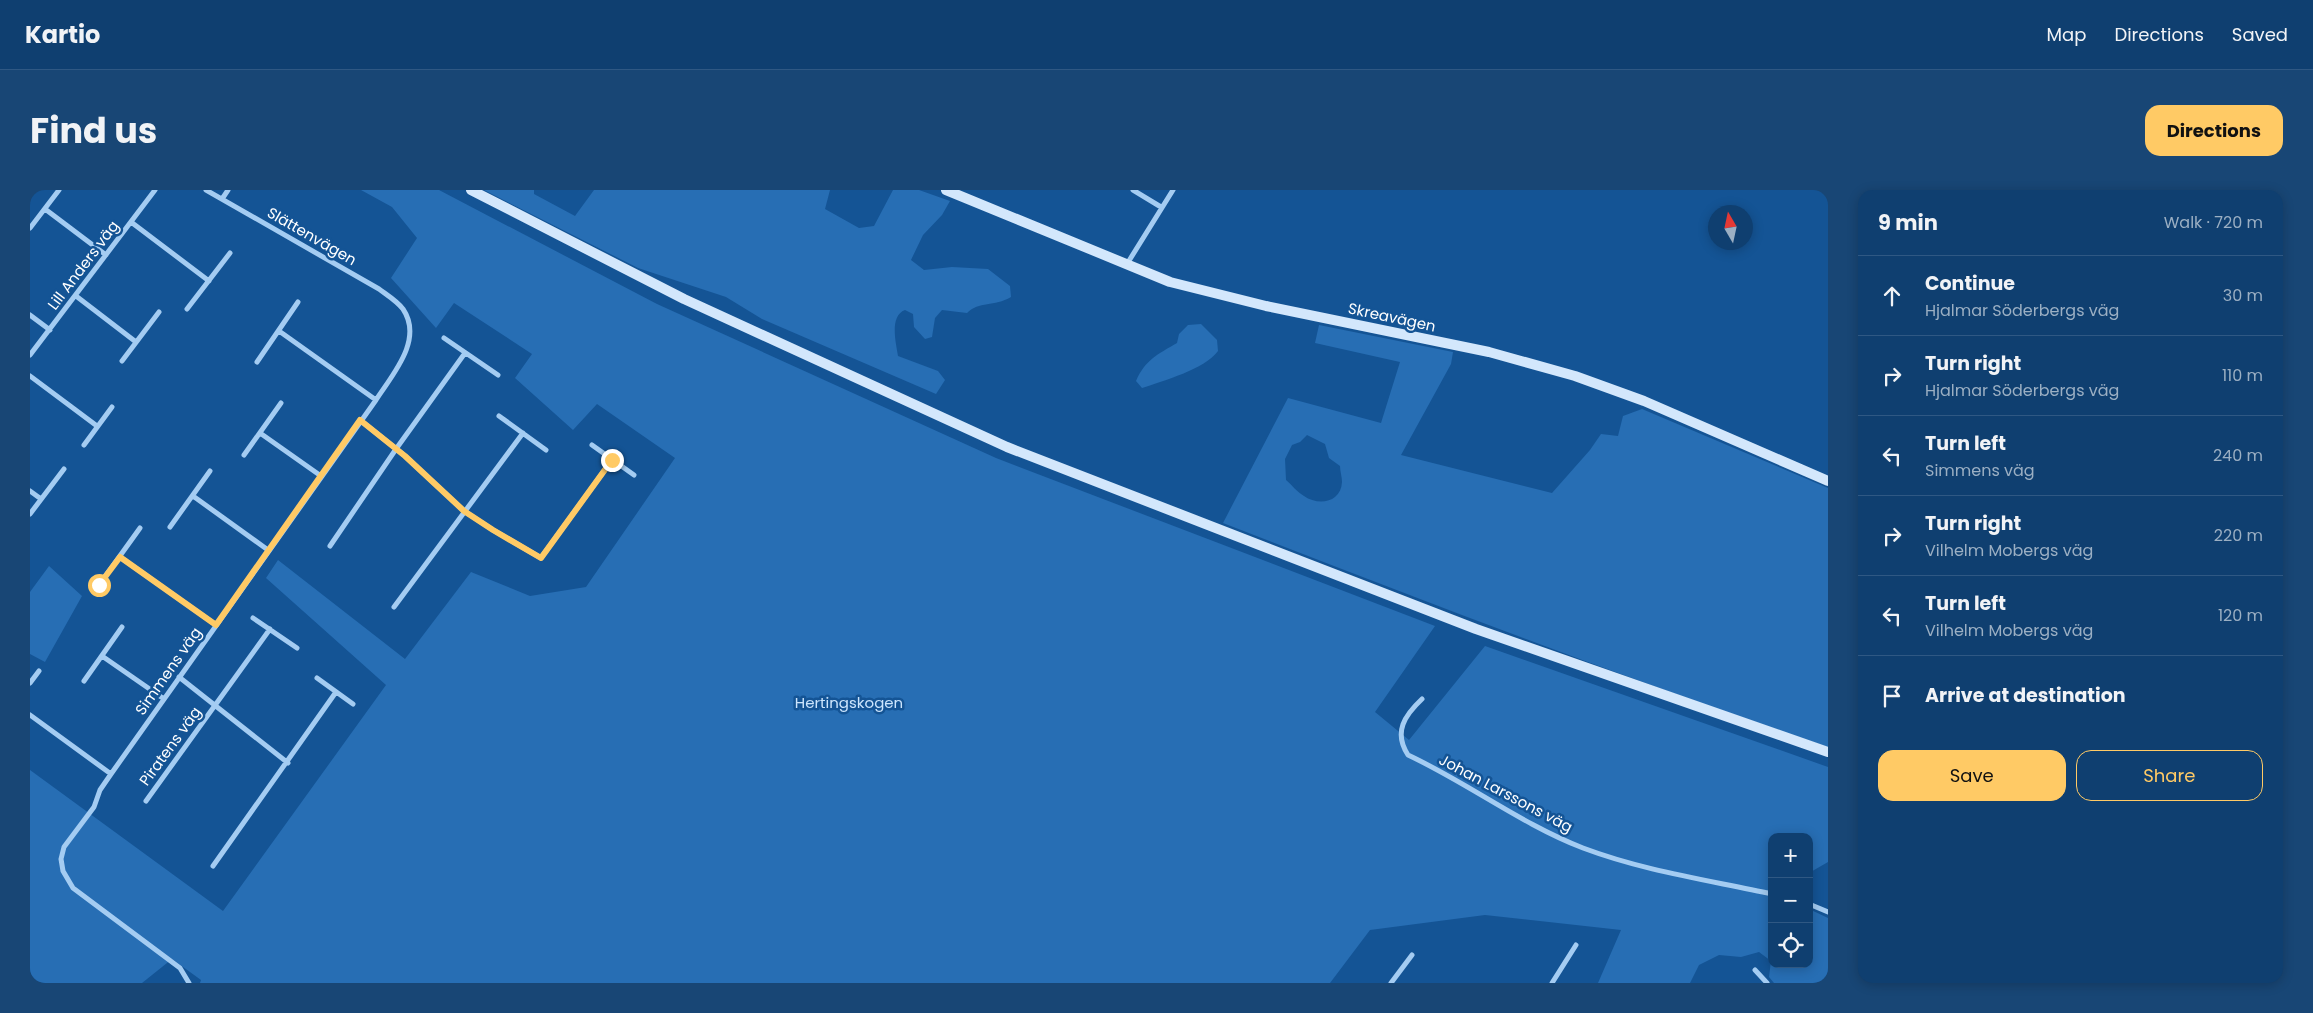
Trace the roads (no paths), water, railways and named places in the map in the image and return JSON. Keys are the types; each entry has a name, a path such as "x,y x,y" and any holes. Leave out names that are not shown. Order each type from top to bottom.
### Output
{"main road":[{"path":"471,190 684,299 1007,446 1476,629 1828,752"},
{"name":"Skreavägen","path":"946,190 1170,282 1238,300 1489,352 1556,370 1644,401 1828,481"}],"street":[{"path":"30,228 59,190"},
{"name":"Lill Anders väg","path":"30,356 155,190"},
{"name":"Slättenvägen","path":"206,190 379,289"},
{"path":"222,200 228,190"},
{"path":"1133,190 1161,208"},
{"path":"1127,264 1173,190"},
{"path":"45,209 106,255"},
{"path":"131,222 209,281"},
{"path":"187,309 230,253"},
{"name":"Simmens väg","path":"189,983 180,968 73,888 65,877 61,866 64,847 94,808 97,797 111,774 376,400 407,350 410,336 404,310 396,301 379,289"},
{"path":"76,296 136,342"},
{"path":"257,362 298,302"},
{"path":"122,361 159,312"},
{"path":"30,315 50,330"},
{"path":"279,331 376,400"},
{"path":"444,338 498,375"},
{"path":"330,546 396,448 465,353"},
{"path":"30,376 97,426"},
{"path":"244,455 281,403"},
{"path":"84,445 112,407"},
{"path":"499,416 546,450"},
{"path":"360,420 396,448 464,511 541,558 612,460"},
{"path":"260,433 321,476"},
{"path":"394,608 523,433"},
{"path":"592,445 634,475"},
{"path":"30,514 64,470"},
{"path":"170,527 210,471"},
{"path":"30,491 41,500"},
{"path":"193,496 268,550"},
{"path":"99,585 140,528"},
{"path":"120,557 216,625"},
{"path":"252,618 297,648"},
{"path":"84,681 122,627"},
{"name":"Piratens väg","path":"146,801 270,630"},
{"path":"102,656 164,699"},
{"path":"30,683 39,671"},
{"path":"179,677 288,763"},
{"path":"316,678 353,704"},
{"path":"213,866 288,763 336,692"},
{"name":"Johan Larssons väg","path":"1422,699 1408,713 1401,729 1402,746 1408,755 1477,791 1529,822 1582,848 1667,874 1768,893"},
{"path":"30,715 111,774"},
{"path":"1813,906 1828,912"},
{"path":"1552,983 1576,945"},
{"path":"1391,983 1412,955"},
{"path":"1755,970 1767,983"}],"park label":[{"name":"Hertingskogen","path":"849,702"}]}
